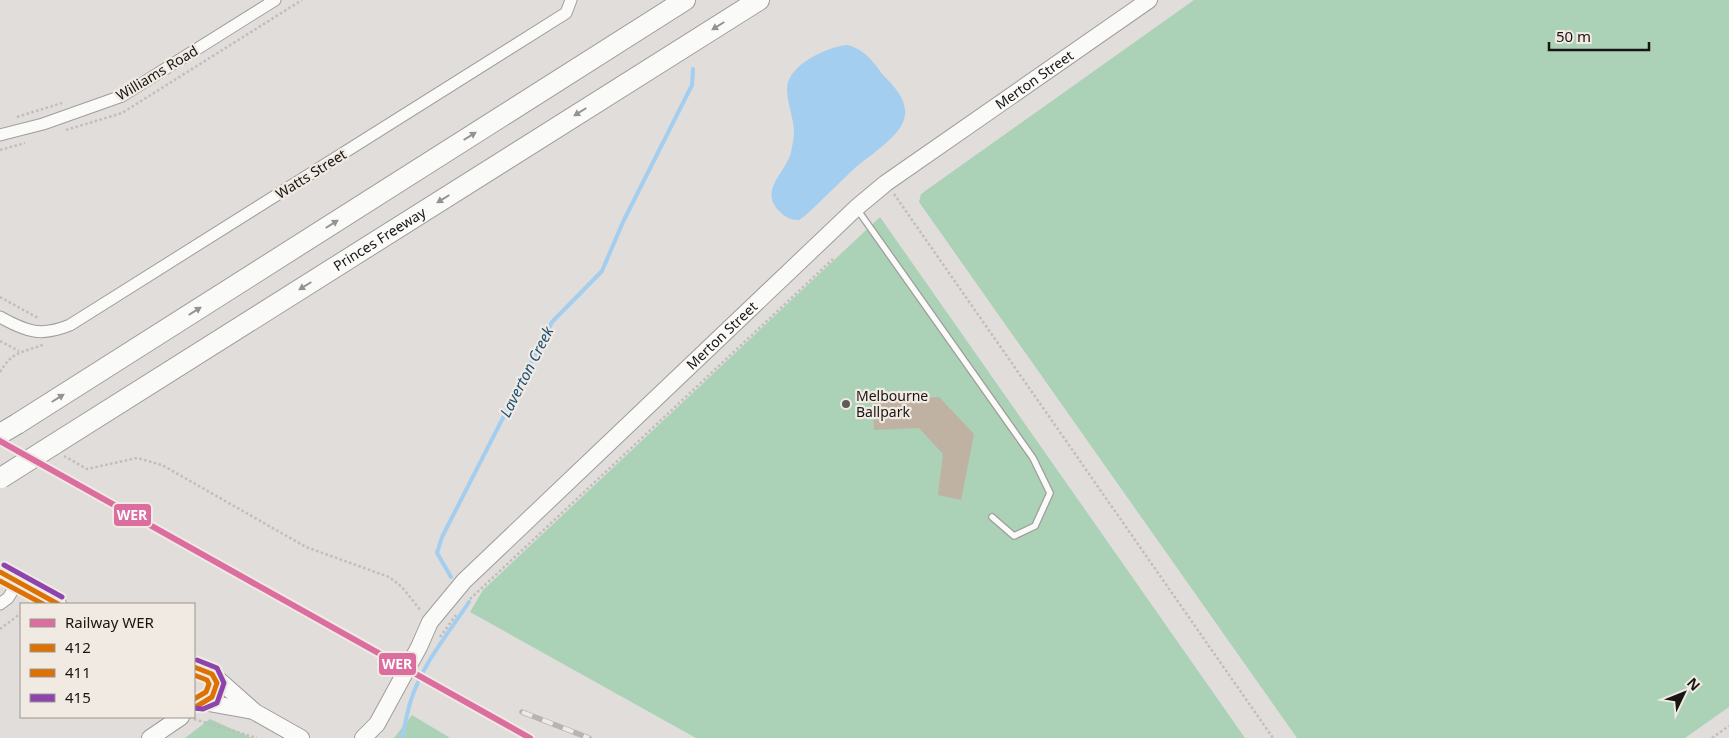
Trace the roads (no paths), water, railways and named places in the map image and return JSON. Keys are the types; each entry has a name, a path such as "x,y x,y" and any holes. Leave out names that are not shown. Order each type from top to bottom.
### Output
{"highway":[{"path":"8,429 684,0"},
{"name":"Princes Freeway","path":"0,478 58,450 759,0"}],"street":[{"name":"Williams Road","path":"0,135 43,124 122,96 275,0"},
{"name":"Watts Street","path":"0,317 26,331 40,333 60,329 88,315 566,13 571,0"},
{"name":"Merton Street","path":"362,738 381,717 420,647 430,622 484,561 856,208 886,183 1149,0"},
{"path":"0,572 56,603"},
{"path":"0,604 8,598 18,582"},
{"path":"198,703 208,700 215,693 201,672"},
{"path":"201,672 255,712 301,738"},
{"path":"198,703 255,712"},
{"path":"155,735 168,718"},
{"path":"155,735 180,718"}],"lane":[{"path":"856,208 1033,458 1050,493 1035,526 1014,536 992,518"}],"water":[{"path":"847,45 859,50 868,57 896,89 904,104 905,115 903,122 892,137 856,167 806,215 799,220 790,219 779,211 772,197 774,185 789,158 793,142 794,128 787,96 789,80 801,65 819,53"}],"waterway":[{"name":"Laverton Creek","path":"451,577 437,553 442,537 552,322 602,271 623,222 692,85 693,69"},
{"name":"Laverton Creek","path":"402,738 416,686 437,649 469,602"}],"railway":[{"path":"522,712 589,738"}],"rail line":[{"name":"WER","path":"0,441 530,738"}],"place":[{"name":"Melbourne Ballpark","path":"846,404"}]}
